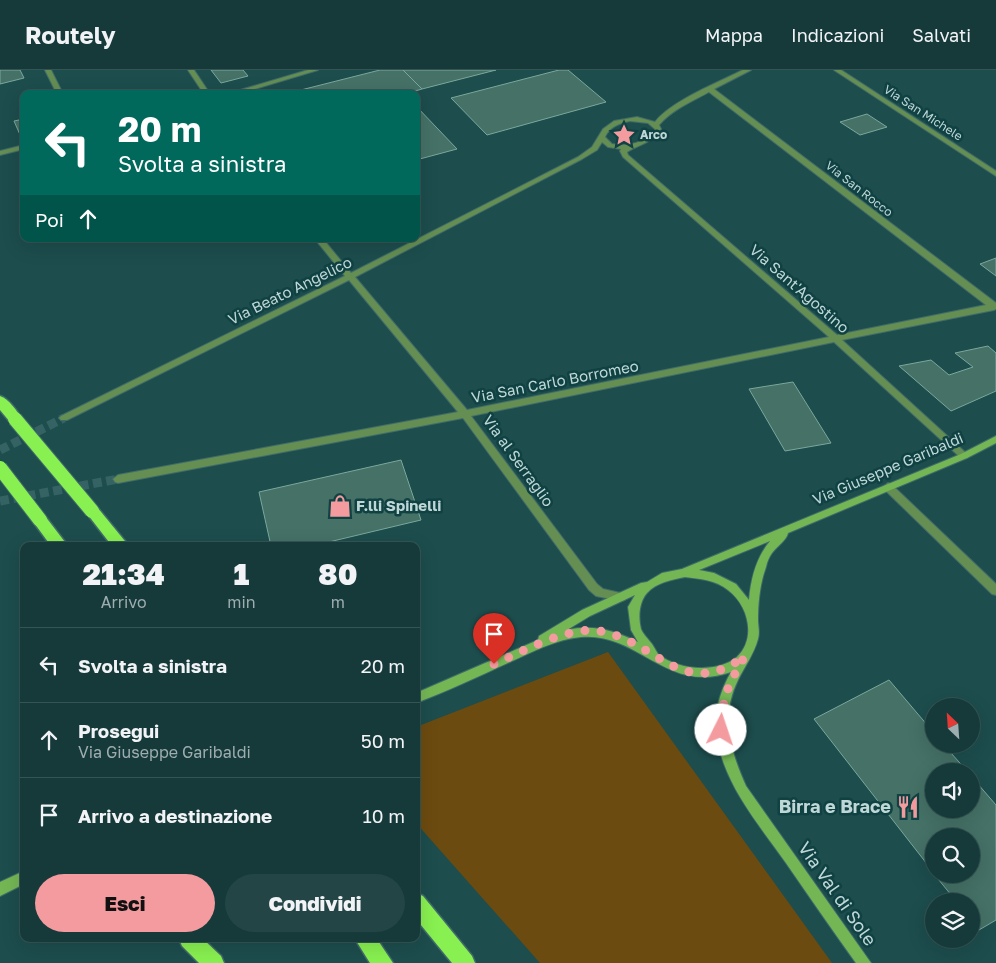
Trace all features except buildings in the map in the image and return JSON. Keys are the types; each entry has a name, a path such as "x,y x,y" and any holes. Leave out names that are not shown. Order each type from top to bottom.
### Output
{"highway":[{"path":"0,401 118,542"},
{"path":"0,468 57,542"},
{"path":"420,908 465,963"},
{"path":"195,942 214,963"},
{"path":"367,942 384,963"}],"street":[{"path":"48,70 58,90"},
{"path":"191,70 204,90"},
{"path":"244,90 315,70"},
{"path":"636,119 644,119 656,125 658,119 671,110 748,70"},
{"name":"Via San Michele","path":"837,70 996,174"},
{"name":"Via San Rocco","path":"711,90 995,307"},
{"path":"636,119 671,110"},
{"name":"Via Beato Angelico","path":"420,240 580,158 598,145 605,130 616,124 636,119"},
{"name":"Via Beato Angelico","path":"580,158 627,147 653,137 658,129 656,125"},
{"path":"601,137 610,146 627,147"},
{"name":"Via Sant'Agostino","path":"627,147 623,151 625,156 836,339 964,456"},
{"path":"0,153 20,148"},
{"name":"Via al Serraglio","path":"322,242 349,277 465,414 593,588 600,593 621,597"},
{"name":"Via Beato Angelico","path":"64,418 417,242"},
{"name":"Via San Carlo Borromeo","path":"118,479 465,414 995,307"},
{"name":"Via Giuseppe Garibaldi","path":"683,572 964,456 996,439"},
{"path":"888,487 996,591"},
{"path":"420,697 556,638 597,631 628,641 672,668 692,674 706,674 731,667 745,656 753,641 755,590 758,569 767,551 778,538 793,527"},
{"path":"528,649 572,620 664,576 683,572 703,574 722,581 738,592 749,607 754,624"},
{"path":"649,584 638,596 634,619 635,628 642,644 654,657"},
{"name":"Via Val di Sole","path":"745,656 729,684 722,702 721,730 727,759 742,790 864,963"},
{"path":"420,702 443,688"},
{"path":"0,890 20,879"},
{"path":"0,890 20,883"}],"shaded area":[{"path":"608,652 832,963 540,963 420,828 420,725"}],"tunnel":[{"path":"0,450 64,418"},
{"path":"0,501 118,479"}],"place":[{"name":"Arco","path":"624,135"},
{"name":"F.lli Spinelli","path":"340,506"},
{"name":"Birra e Brace","path":"908,807"}],"route":[{"path":"494,664 556,638 579,632 597,631 628,641 672,668 692,674 713,673 731,667 745,656 729,684 722,702 721,730"}]}
